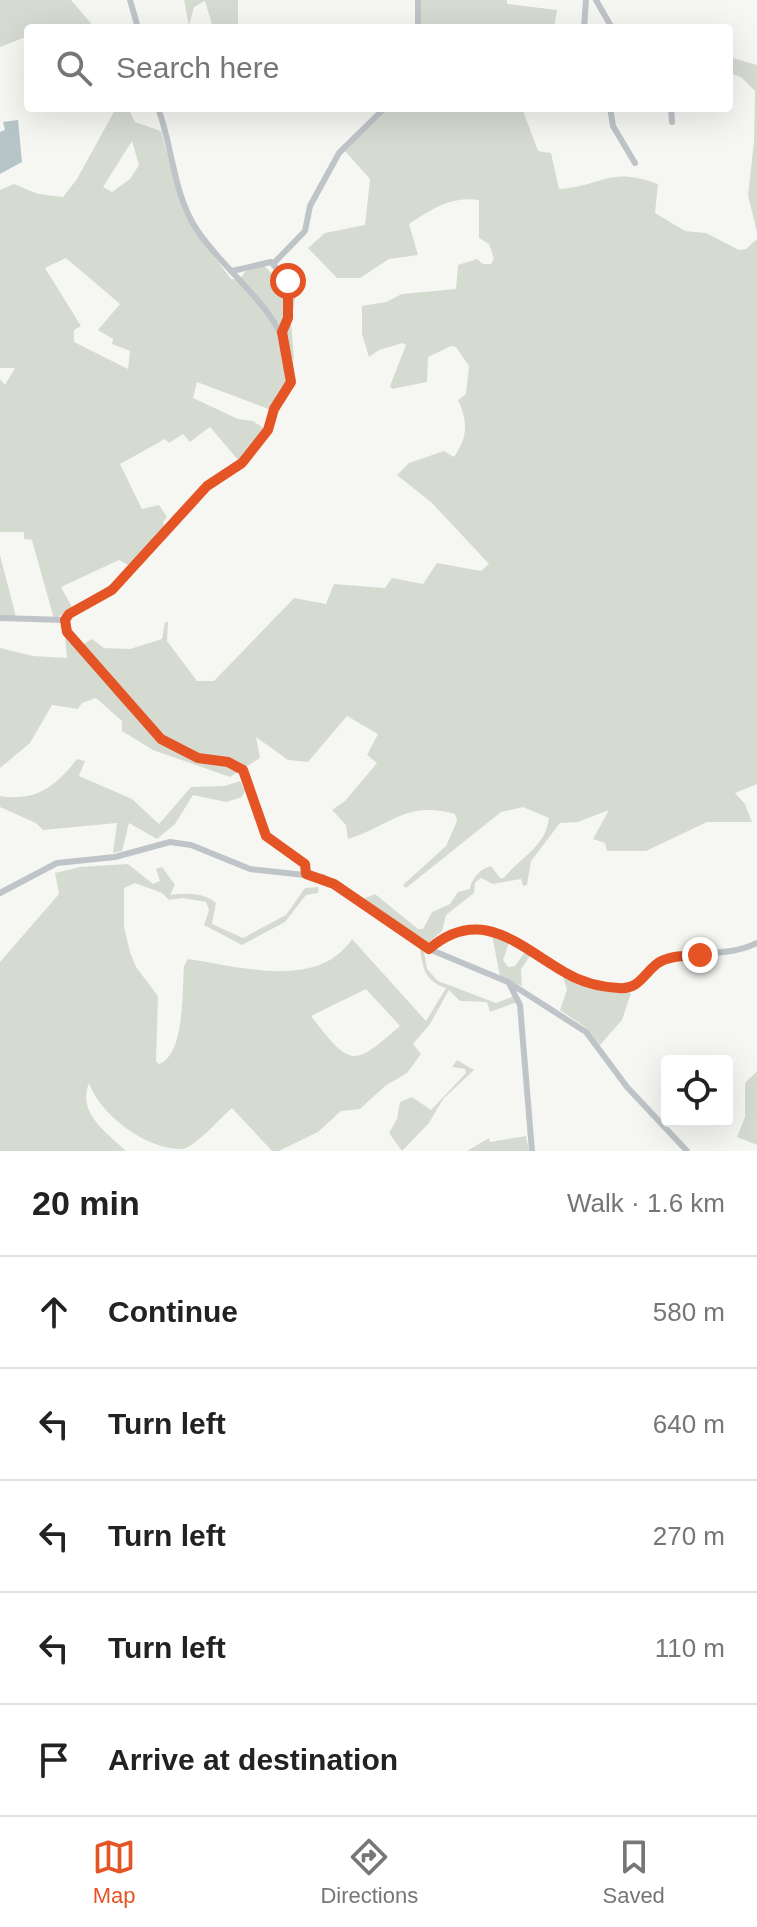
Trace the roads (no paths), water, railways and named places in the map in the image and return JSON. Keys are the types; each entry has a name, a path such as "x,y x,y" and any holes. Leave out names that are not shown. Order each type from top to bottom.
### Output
{"street":[{"path":"130,0 137,24"},
{"path":"418,0 418,24"},
{"path":"584,24 586,0"},
{"path":"596,0 610,24"},
{"path":"0,618 65,620 112,590 207,486 239,467 264,438 274,409 291,382 282,332 240,278 220,261 188,215 159,112"},
{"path":"232,271 274,263 305,231 310,206 339,153 381,112"},
{"path":"611,112 613,126 635,163"},
{"path":"671,112 672,122"},
{"path":"274,263 290,285 288,318 282,332"},
{"path":"240,278 246,268"},
{"path":"65,620 70,637 161,739 198,758 228,762 243,770 266,836 305,864 306,874"},
{"path":"0,893 57,863 115,857 170,842 191,845 250,869 306,874 334,884 429,949 508,982 586,1032 627,1087 687,1151"},
{"path":"429,949 446,936 482,929 512,938 575,978 621,989 639,983 667,959 742,952 757,943"},
{"path":"508,982 519,1002 532,1151"}]}
